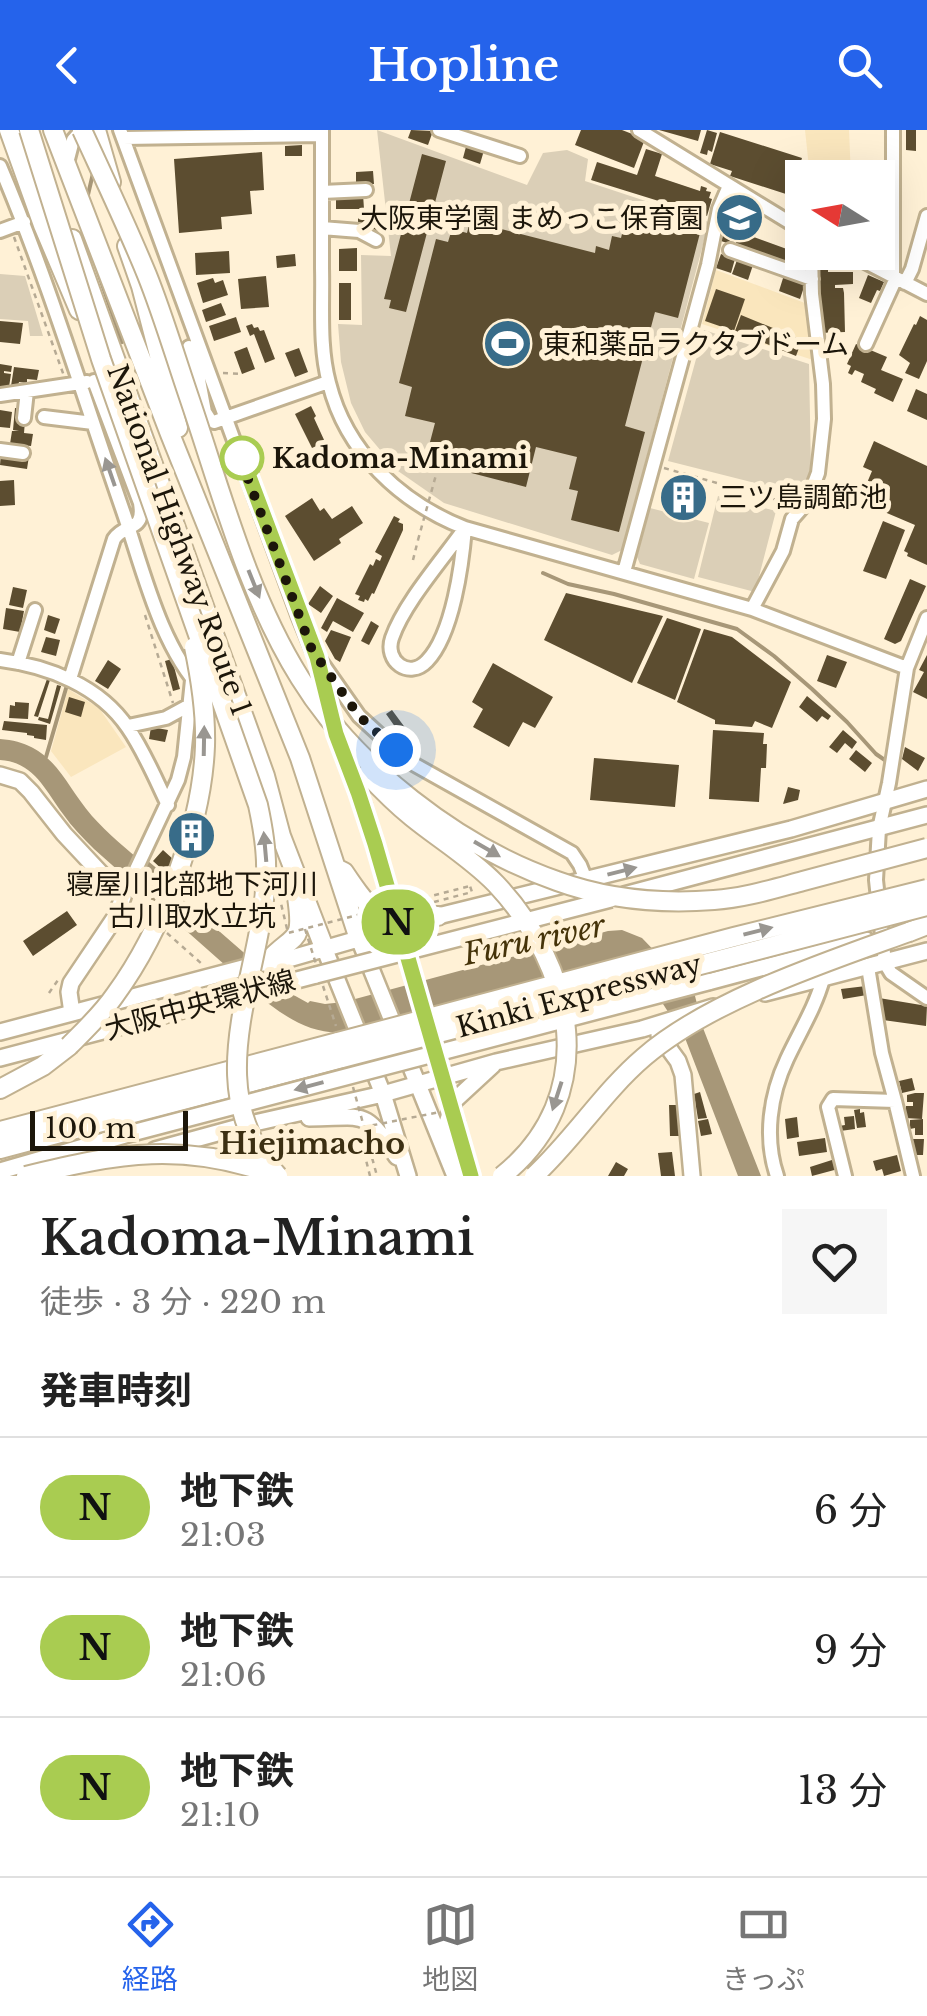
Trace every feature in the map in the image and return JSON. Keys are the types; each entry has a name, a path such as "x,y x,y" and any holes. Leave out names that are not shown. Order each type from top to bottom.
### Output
{"highway":[{"path":"9,130 80,311 124,388"},
{"path":"32,130 101,359 248,774 263,830 266,884 239,1029 237,1080 248,1130 278,1176"},
{"name":"National Highway Route 1","path":"32,130 325,950"},
{"name":"National Highway Route 1","path":"53,130 300,758 359,939"},
{"path":"82,130 148,278 251,576 301,680 345,747 376,783 484,873 513,904 537,938 556,976 566,1037 564,1074 557,1102 532,1147 502,1176"},
{"path":"96,130 141,286 186,474"},
{"path":"0,1089 43,1066 69,1046 115,996 168,895 194,818 205,745 200,678 192,638 147,488"},
{"path":"301,680 354,746 415,800 483,847 571,886 646,900 716,900 766,891 927,848"},
{"path":"335,868 344,872 376,913 396,918 438,916"},
{"path":"265,963 298,932 301,922 294,872"},
{"name":"Kinki Expressway","path":"0,1130 927,889"},
{"name":"Kinki Expressway","path":"0,1148 927,906"},
{"path":"534,1176 642,1058 682,1030 749,995 927,924"},
{"path":"26,1176 110,1157 162,1152 240,1163 278,1176"}],"main road":[{"path":"0,775 20,781 64,834 123,894 116,916 71,984 72,1013"},
{"path":"0,1032 325,950 438,916 791,829 922,791"},
{"path":"0,1058 927,816"},
{"path":"0,1171 927,924"},
{"path":"359,939 454,1171"},
{"path":"325,950 383,1094 407,1172"},
{"path":"59,1176 496,1062 642,1029 927,951"},
{"path":"642,1029 660,1036 681,1068 692,1176"},
{"path":"454,1171 447,1123 454,1101 496,1062"},
{"path":"288,1116 353,1116 369,1120 407,1172"}],"street":[{"path":"66,168 68,150 82,130"},
{"path":"438,130 520,156"},
{"path":"866,344 898,279 893,130"},
{"path":"586,880 572,853 408,761 359,716 312,650 226,419 190,346 122,134 322,132 323,342 328,382 352,438 388,482 427,510 466,528 752,609 907,668"},
{"path":"648,132 785,220"},
{"path":"0,166 11,226 140,503 139,521 114,539 70,679"},
{"path":"624,572 708,264 719,209 729,186"},
{"path":"322,192 366,190"},
{"path":"898,279 912,269 927,216"},
{"path":"322,228 359,230 376,240"},
{"path":"730,250 812,279"},
{"path":"752,609 783,551 792,519 814,488 818,473 823,384 812,270"},
{"path":"881,270 927,294"},
{"path":"0,395 84,382"},
{"path":"84,382 93,423 160,620 192,680 251,738"},
{"path":"226,419 328,382"},
{"path":"24,418 27,391"},
{"path":"44,417 93,423"},
{"path":"0,450 23,453"},
{"path":"466,528 462,566 442,636 427,661 406,669 392,658 392,636 412,601 466,528"},
{"path":"18,663 35,610"},
{"path":"927,618 907,668 879,829 876,880 886,963 891,973 927,998"},
{"path":"0,660 36,666 70,679 98,697 128,726 168,805"},
{"path":"123,894 168,805 184,757 183,710 192,680"},
{"path":"128,726 183,710"},
{"path":"868,967 882,1053 913,1176"},
{"path":"777,1176 770,1158 775,1091 786,1060 814,1008 822,978"},
{"path":"846,1176 828,1108 833,1099 895,1101"}],"path":[{"path":"11,226 84,382"},
{"path":"220,373 242,374"},
{"path":"247,440 264,488"},
{"path":"412,560 438,464"},
{"path":"653,465 802,507"},
{"path":"142,606 160,660 183,710"},
{"path":"160,660 168,658"},
{"path":"373,798 368,816 391,868 386,898"},
{"path":"276,883 288,934 470,886 472,892 420,905"},
{"path":"377,1176 364,1127 460,1109 479,1176"},
{"path":"465,1120 462,1150 472,1176"},
{"path":"364,1152 370,1176"}],"shaded area":[{"name":"東和薬品ラクタブドーム","path":"377,130 527,185 543,153 567,150 588,159 585,181 709,222 622,550 612,555 444,503 398,471 365,432 351,403 341,362 338,324 362,325 361,255 391,256"},
{"path":"805,130 849,130 850,160 808,160"},
{"path":"716,270 805,303 813,360 702,324"},
{"path":"0,274 25,276 43,336 30,336 28,321 0,319"},
{"path":"704,330 809,364 811,470 803,495 668,461"},
{"path":"718,496 776,511 755,592 698,577"},
{"path":"650,508 709,523 694,579 640,564 637,557"},
{"path":"68,689 99,708 126,747 71,777 51,751"},
{"path":"0,739 18,742 45,756 111,835 144,864 148,861 160,871 157,877 290,993 308,1003 344,1002 608,931 622,930 642,938 694,992 703,1028 761,1176 738,1176 685,1038 663,1004 606,965 600,963 347,1032 305,1026 269,1004 94,849 30,772 0,760"}],"building":[{"path":"411,130 433,131 428,145 408,138"},
{"path":"581,130 622,130 645,139 634,168 575,145"},
{"path":"659,130 701,130 698,141"},
{"path":"707,130 717,133 712,152 708,150 707,155 700,153"},
{"path":"906,130 916,130 916,151 906,150"},
{"path":"720,132 802,158 785,160 785,194 730,176 732,171 710,164"},
{"path":"467,143 485,147 480,164 463,158"},
{"path":"302,145 302,156 285,156 285,146"},
{"path":"646,149 662,154 655,176 700,191 701,186 711,192 707,216 591,180 597,162 637,175"},
{"path":"262,152 264,190 250,191 252,214 221,217 222,229 179,233 174,159"},
{"path":"422,154 446,161 406,312 389,308 391,300 384,299"},
{"path":"373,171 374,184 356,185 356,172"},
{"path":"363,194 364,209 336,209 336,196"},
{"path":"378,210 378,232 358,225 358,211"},
{"path":"732,210 750,216 745,230 738,228 733,245 721,241"},
{"path":"627,214 700,233 678,318 655,312 625,426 645,432 619,532 571,520 578,491 569,489 577,457 536,447 526,487 425,461 435,423 405,416 412,387 399,383 436,239 448,242 452,229 467,233 470,221 595,253 596,246 609,250 612,236 621,238"},
{"path":"740,232 785,248 785,264 735,245"},
{"path":"357,248 357,271 339,271 339,249"},
{"path":"229,251 230,273 196,275 195,253"},
{"path":"295,254 296,266 277,268 276,256"},
{"path":"721,254 735,259 731,273 716,268"},
{"path":"737,260 753,265 748,280 732,274"},
{"path":"817,270 853,272 853,284 835,285 843,288 845,332 820,333"},
{"path":"784,275 805,284 800,299 779,291"},
{"path":"868,275 884,282 871,303 859,298"},
{"path":"266,276 269,307 241,309 238,279"},
{"path":"213,278 215,283 223,280 228,295 203,303 197,283"},
{"path":"339,283 351,283 351,320 339,320"},
{"path":"716,289 745,299 734,331 705,321"},
{"path":"221,303 226,315 206,322 202,310"},
{"path":"741,315 802,340 796,356 735,331"},
{"path":"920,316 927,320 927,361 919,379 905,373 910,363 899,355"},
{"path":"236,317 241,332 214,341 209,326"},
{"path":"0,321 23,323 20,344 0,342"},
{"path":"252,324 264,330 275,359 265,363 254,334 250,336 246,326"},
{"path":"856,344 887,357 881,370 903,379 893,402 861,382 864,374 855,370 852,375 848,373 851,366 847,364"},
{"path":"247,347 255,369 242,374 234,352"},
{"path":"299,348 308,372 295,377 285,353"},
{"path":"0,364 12,366 11,372 4,371 11,374 9,387 0,386"},
{"path":"14,367 39,370 37,380 27,379 27,383 11,386"},
{"path":"916,389 927,394 927,420 907,411"},
{"path":"311,406 325,442 312,448 295,414"},
{"path":"15,408 21,409 24,433 33,434 31,446 10,444 12,431 19,431 13,430"},
{"path":"0,410 12,412 10,428 0,427"},
{"path":"874,441 927,466 927,565 904,551 915,525 868,505 873,493 864,490 872,471 863,467"},
{"path":"1,453 29,456 27,469 0,465"},
{"path":"14,480 15,505 0,506 0,481"},
{"name":"三ツ島調節池","path":"677,482 698,488 692,512 670,506"},
{"path":"312,498 320,511 324,508 332,519 352,506 363,523 314,561 285,516"},
{"path":"394,516 400,519 403,530 374,594 368,601 358,600 360,596 355,594 370,564 373,566 376,559 380,561 382,556 375,552"},
{"path":"883,521 905,530 886,579 863,571"},
{"path":"910,579 926,586 901,641 895,644 884,639"},
{"path":"320,586 333,596 321,613 308,604"},
{"path":"13,587 27,590 23,608 9,605"},
{"path":"566,593 663,616 632,683 544,640"},
{"path":"337,598 364,613 353,632 333,621 327,632 321,628"},
{"path":"6,608 24,611 20,632 3,629"},
{"path":"48,615 60,619 55,634 44,630"},
{"path":"667,618 701,629 675,700 637,683"},
{"path":"371,621 379,626 369,645 361,641"},
{"path":"704,629 732,637 791,682 772,728 755,721 752,727 715,724 715,720 677,702"},
{"path":"331,630 351,637 340,662 325,641"},
{"path":"46,637 60,640 56,656 41,652"},
{"path":"827,655 847,662 836,688 817,681"},
{"path":"927,655 927,699 913,692 924,672 919,670"},
{"path":"172,659 180,689 173,691 165,661"},
{"path":"108,660 121,669 108,689 95,681"},
{"path":"493,663 553,697 535,728 523,722 509,747 473,727 483,709 472,702"},
{"path":"47,679 50,680 38,717 34,716"},
{"path":"57,685 61,686 50,724 38,720 48,719"},
{"path":"807,696 831,716 828,720 822,716 817,722 799,707"},
{"path":"69,697 85,702 81,717 65,712"},
{"path":"15,702 29,703 28,719 9,718 10,705 15,706"},
{"path":"392,710 409,733 403,738 386,714"},
{"path":"4,721 47,725 46,740 2,730"},
{"path":"151,727 168,730 165,742 149,739"},
{"path":"713,730 764,733 766,768 761,768 759,802 709,799"},
{"path":"843,730 857,742 852,749 845,743 837,753 829,747"},
{"path":"905,747 925,758 918,771 902,759"},
{"path":"856,750 872,763 865,772 849,759"},
{"path":"594,758 679,765 675,807 590,800"},
{"path":"788,787 800,790 798,800 783,804"},
{"name":"寝屋川北部地下河川 古川取水立坑","path":"193,816 212,833 191,857 172,839"},
{"name":"寝屋川北部地下河川 古川取水立坑","path":"163,850 174,860 164,871 153,861"},
{"path":"67,911 77,925 33,956 23,941"},
{"path":"866,986 867,995 843,999 841,989"},
{"path":"879,998 927,1006 926,1026 883,1020"},
{"path":"912,1078 915,1090 902,1093 899,1081"},
{"path":"700,1092 707,1118 698,1119 694,1094"},
{"path":"924,1093 922,1119 905,1118 906,1106 913,1106 913,1102 907,1102 907,1095"},
{"path":"669,1105 678,1105 679,1136 670,1136"},
{"path":"860,1109 866,1127 857,1128 854,1110"},
{"path":"854,1116 855,1129 840,1131 839,1126 845,1125 844,1117"},
{"path":"797,1117 799,1137 787,1139 785,1119"},
{"path":"708,1119 712,1134 701,1136 698,1121"},
{"path":"923,1119 923,1135 915,1135 910,1120"},
{"path":"825,1138 827,1152 799,1156 797,1142"},
{"path":"912,1139 924,1139 923,1155 911,1155"},
{"path":"672,1152 675,1176 661,1176 658,1153"},
{"path":"897,1155 901,1171 884,1176 882,1169 876,1171 873,1161"},
{"path":"835,1159 838,1169 812,1176 810,1167"},
{"path":"616,1162 628,1169 624,1176 608,1176"}],"waterway":[{"path":"87,199 94,169"},
{"path":"91,252 122,342"},
{"path":"543,573 568,584 737,629 812,689 889,763"},
{"path":"46,757 67,685"}],"metro line":[{"name":"N","path":"242,458 317,657 336,734 375,844 471,1176"}],"place":[{"name":"大阪東学園 まめっこ保育園","path":"739,218"},
{"name":"東和薬品ラクタブドーム","path":"508,344"},
{"name":"Kadoma-Minami","path":"242,458"},
{"name":"三ツ島調節池","path":"684,497"},
{"name":"寝屋川北部地下河川 古川取水立坑","path":"192,836"}],"district":[{"name":"Hiejimacho","path":"312,1143"}],"route":[{"path":"242,458 238,452 312,650 359,716 396,750"}],"water label":[{"name":"Furu river","path":"534,940"}]}
